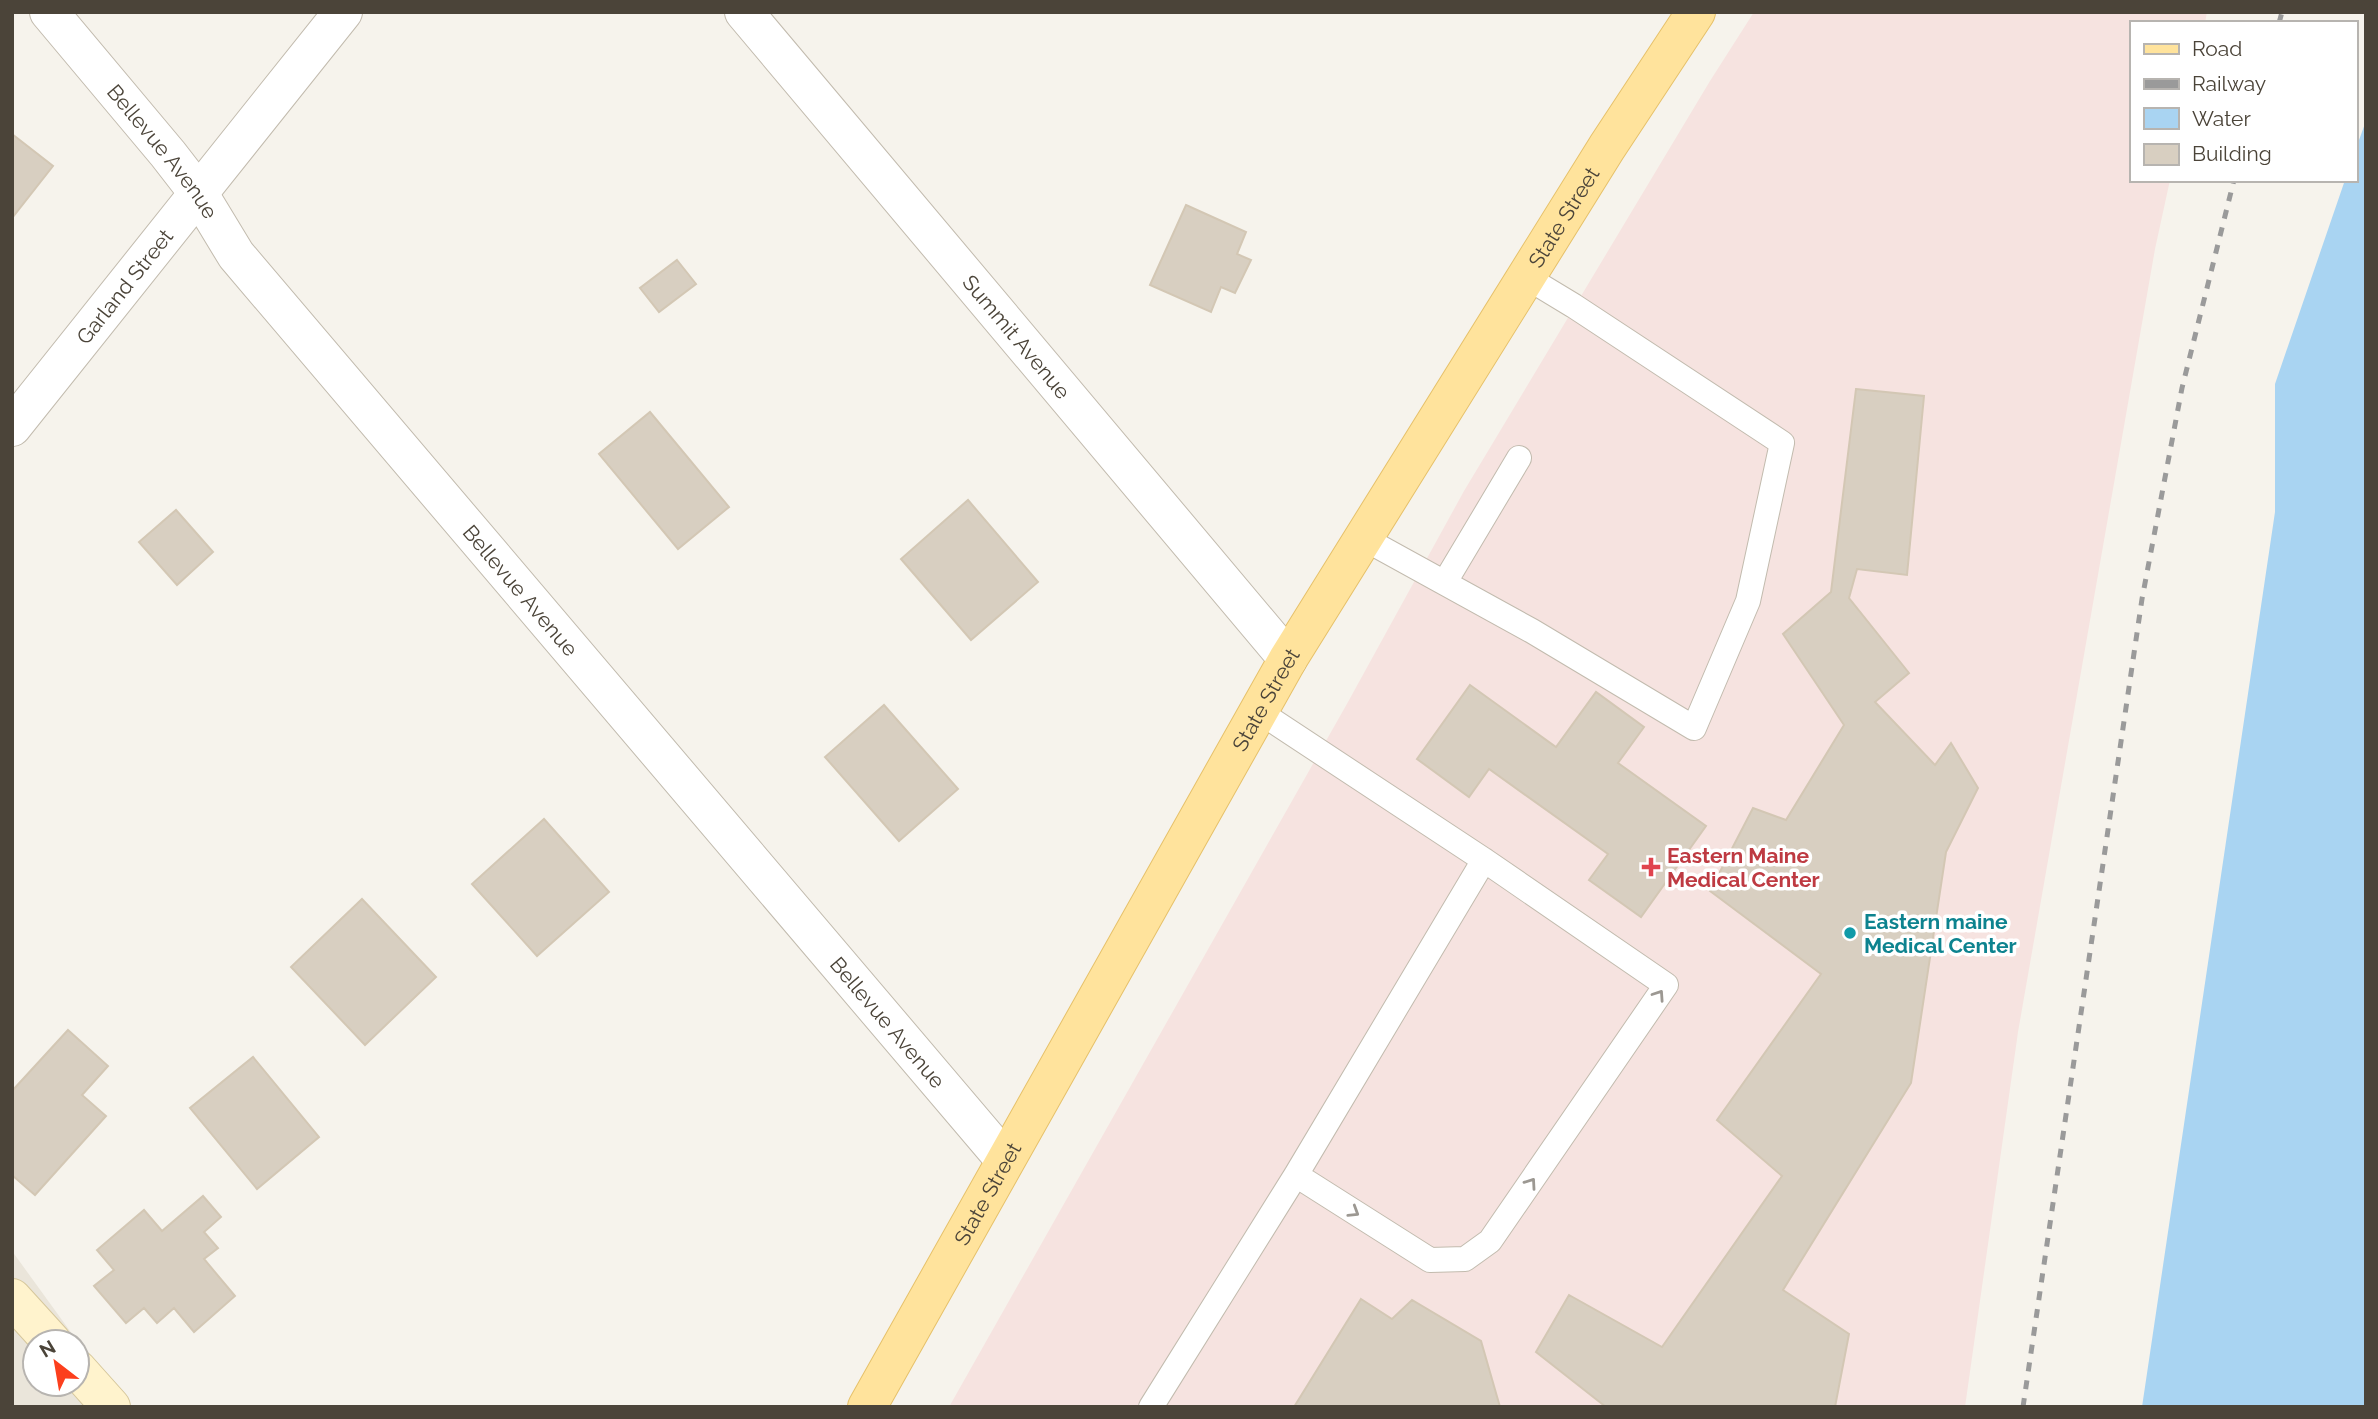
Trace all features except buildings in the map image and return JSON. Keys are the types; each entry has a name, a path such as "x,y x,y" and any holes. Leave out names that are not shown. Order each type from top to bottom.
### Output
{"main road":[{"name":"State Street","path":"867,1407 1288,659 1607,147 1696,12"}],"street":[{"name":"Bellevue Avenue","path":"48,12 168,153 199,194 236,255 1005,1160"},
{"name":"Garland Street","path":"12,428 342,12"},
{"name":"Summit Avenue","path":"744,12 1288,659"},
{"path":"12,1298 39,1328"},
{"path":"91,1385 111,1407"}],"lane":[{"path":"1363,538 1445,582 1693,728 1748,601 1783,443 1526,277"},
{"path":"1445,582 1519,458"},
{"path":"1258,711 1484,860 1666,985 1490,1241 1465,1259 1430,1260 1296,1175"},
{"path":"1151,1407 1296,1175 1484,860"}],"shaded area":[{"name":"Eastern Maine Medical Center","path":"1754,12 2207,12 2205,21 2130,21 2130,182 2170,182 2155,249 2018,1032 1965,1407 949,1407 1348,702 1464,491"},
{"path":"12,1251 68,1328 21,1328 21,1398 91,1398 91,1360 125,1407 12,1407"}],"water":[{"path":"2366,121 2366,1407 2142,1407 2275,512 2275,384 2344,182 2357,182 2357,146"}],"railway":[{"path":"2280,21 2282,12"},
{"path":"2023,1407 2142,599 2182,388 2234,182"}],"place":[{"name":"Eastern Maine Medical Center","path":"1651,867"},
{"name":"Eastern maine Medical Center","path":"1850,933"}]}
